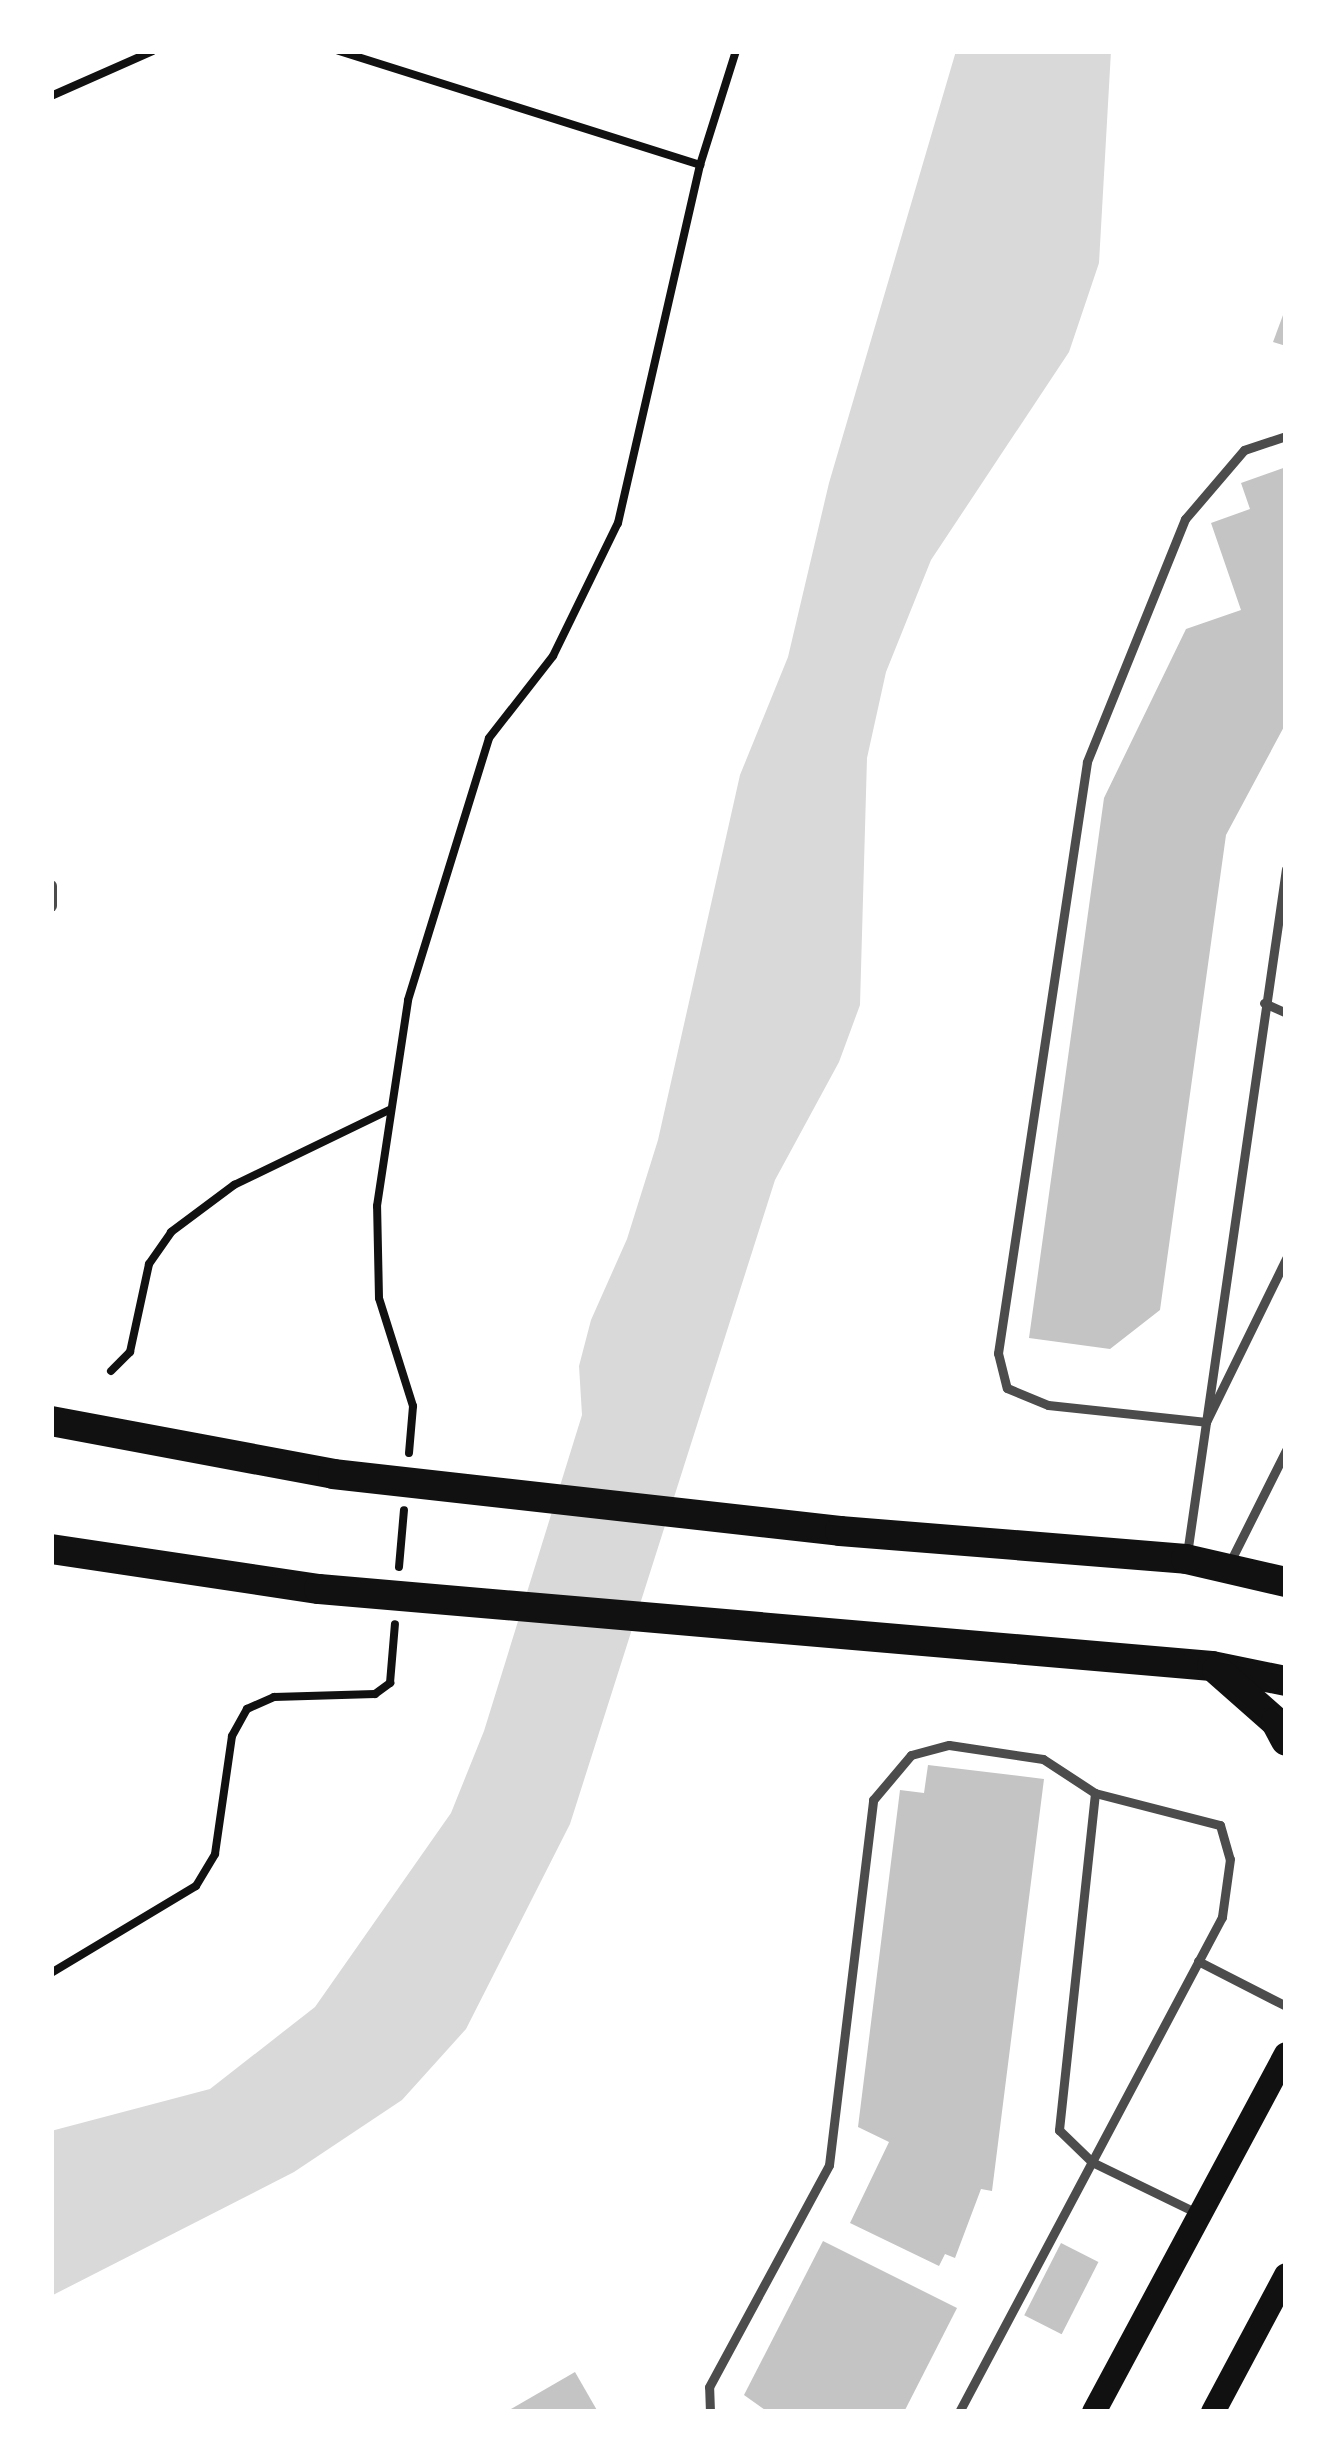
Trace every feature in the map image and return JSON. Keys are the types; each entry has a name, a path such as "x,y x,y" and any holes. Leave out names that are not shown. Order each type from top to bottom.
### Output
{"main road":[{"path":"51,1421 333,1474 840,1531 1186,1559 1286,1582"},
{"path":"51,1549 319,1589 826,1637 1212,1666 1286,1681"},
{"path":"1212,1666 1276,1722 1286,1742"},
{"path":"1094,2412 1286,2054"},
{"path":"1213,2412 1286,2275"}],"street":[{"path":"51,886 51,906"}],"lane":[{"path":"1206,1422 1048,1405 1007,1388 998,1353 1087,762 1185,519 1244,450 1286,436"},
{"path":"1186,1559 1286,869"},
{"path":"1264,1003 1286,1013"},
{"path":"1206,1422 1286,1259"},
{"path":"1228,1567 1286,1450"},
{"path":"1271,1479 1286,1483"},
{"path":"710,2412 709,2387 829,2165 872,1800 911,1755 949,1745 1043,1759 1095,1793 1220,1825 1230,1859 1222,1917 962,2411"},
{"path":"1095,1793 1059,2130 1092,2162 1199,2214"},
{"path":"1198,1961 1286,2006"}],"path":[{"path":"51,96 153,51"},
{"path":"339,51 700,165"},
{"path":"407,1475 413,1406 379,1298 377,1206 408,1000 490,738 553,656 618,523 700,165 736,51"},
{"path":"111,1372 130,1352 149,1264 171,1232 234,1185 391,1108"},
{"path":"398,1591 405,1498"},
{"path":"51,1973 196,1886 215,1853 232,1736 248,1709 274,1697 375,1694 390,1683 395,1613"}],"shaded area":[{"path":"956,51 1111,51 1099,263 1069,352 931,560 886,672 867,758 860,1005 839,1062 775,1180 570,1824 466,2029 402,2100 294,2172 51,2296 51,2131 210,2089 315,2007 451,1813 484,1731 582,1415 579,1366 591,1320 627,1239 658,1140 740,775 788,657 829,483"}],"building":[{"path":"1286,307 1286,346 1273,342"},
{"path":"1286,467 1286,723 1226,835 1160,1310 1110,1349 1029,1338 1104,798 1186,629 1241,610 1211,523 1250,509 1241,483"},
{"path":"928,1765 1044,1779 992,2191 981,2189 955,2258 945,2254 939,2266 850,2223 889,2142 858,2127 900,1790 924,1793"},
{"path":"823,2241 957,2308 904,2412 768,2412 744,2395"},
{"path":"1061,2243 1098,2262 1062,2334 1024,2315"},
{"path":"575,2372 598,2412 506,2412"}]}
